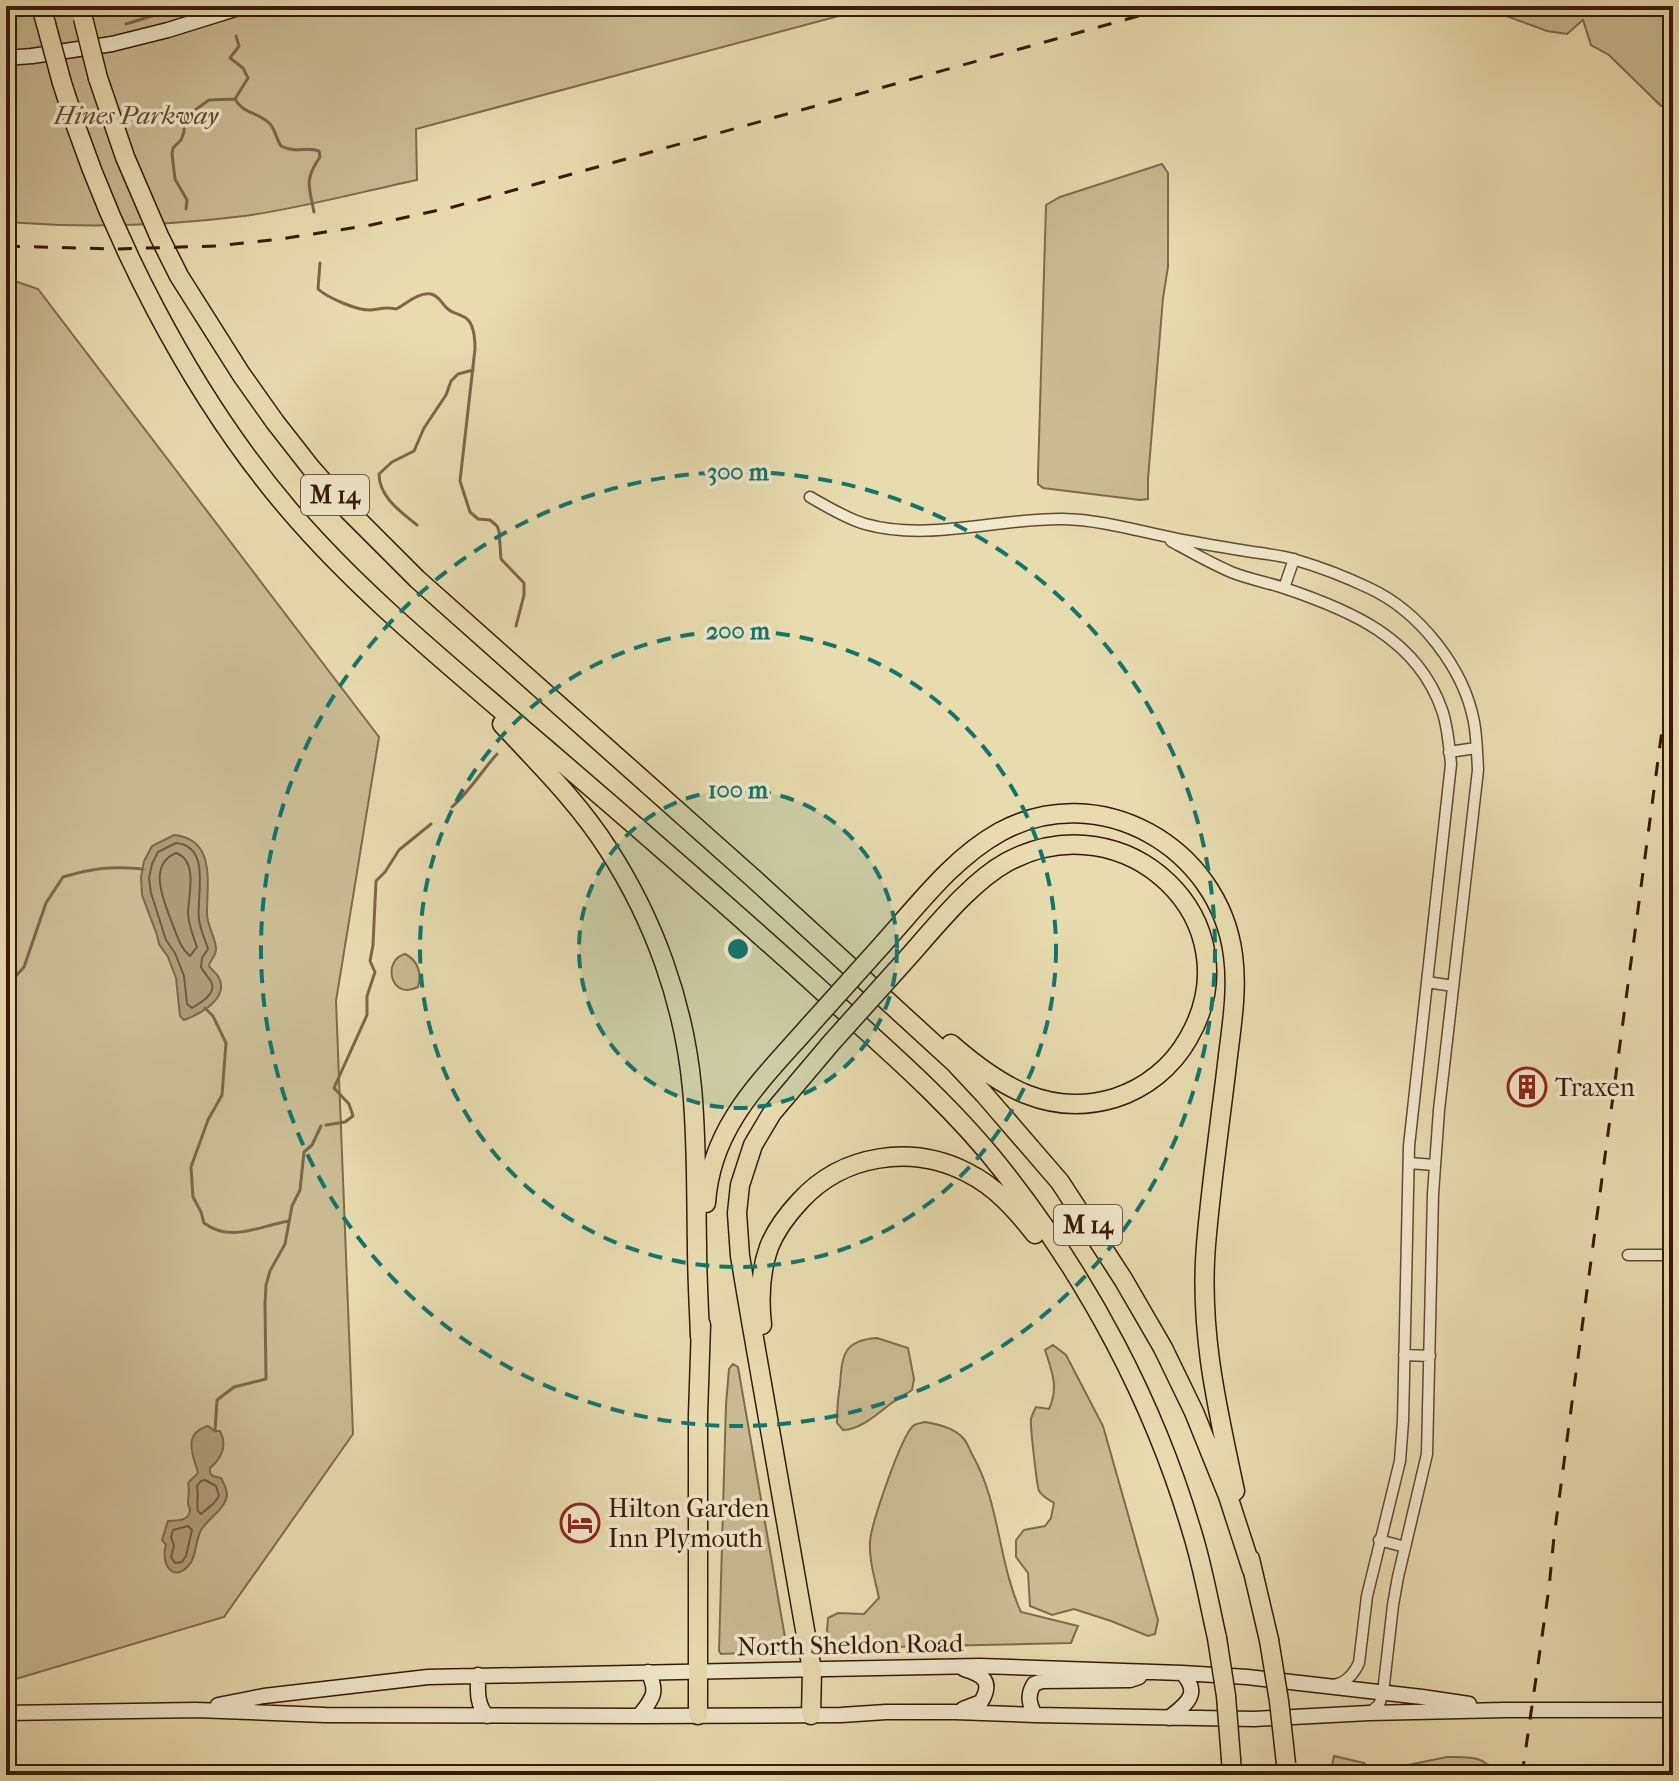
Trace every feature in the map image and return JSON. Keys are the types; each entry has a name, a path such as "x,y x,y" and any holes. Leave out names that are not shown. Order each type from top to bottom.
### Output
{"highway":[{"name":"M 14","path":"81,12 98,78 125,157 179,276 241,374 311,468 417,579 955,1063 1060,1182 1163,1348 1219,1472 1252,1570 1269,1640 1286,1769"},
{"name":"M 14","path":"43,15 84,152 120,237 193,376 250,461 291,512 343,568 433,651 716,895 923,1083 1005,1173 1054,1240 1097,1311 1136,1385 1175,1479 1204,1575 1217,1638 1232,1767"},
{"path":"433,651 581,810 628,882 664,962 676,1000 692,1085 700,1337"},
{"path":"698,1715 700,1337 707,1193 716,1153 732,1118 746,1098 944,877 980,845 1021,823 1054,815 1090,815 1112,818 1145,831 1176,850 1195,869 1215,898 1228,932 1233,955 1234,986 1206,1247 1205,1321 1212,1384 1252,1570"},
{"path":"811,1715 812,1670 737,1227 740,1185 753,1145 772,1113 832,1042 903,963 945,916 1005,863 1041,848 1084,844 1124,853 1149,867 1171,885 1195,920 1204,947 1206,975 1203,1003 1194,1029 1179,1054 1159,1074 1123,1095 1096,1103 1065,1104 1033,1097 992,1077 898,997 826,947"},
{"path":"770,1427 760,1306 762,1272 769,1246 782,1221 805,1195 829,1177 857,1164 889,1157 918,1157 950,1165 979,1178 1016,1210 1097,1311"}],"main road":[{"path":"6,58 112,44 245,6"},
{"path":"953,1666 982,1677 987,1689 981,1702 955,1712"},
{"name":"North Sheldon Road","path":"196,1710 264,1696 428,1677 953,1666 1152,1671 1247,1677 1505,1710"},
{"path":"1035,1715 1029,1699 1034,1684 1042,1681 1130,1680 1152,1671"},
{"path":"639,1716 654,1694 648,1672"},
{"path":"1169,1718 1190,1698 1192,1688 1182,1673"},
{"path":"478,1675 479,1700 487,1716"},
{"name":"North Sheldon Road","path":"6,1713 196,1710 325,1715 639,1716 955,1712 1254,1719 1505,1710 1673,1710"}],"street":[{"path":"810,497 861,523 881,528 935,530 1025,520 1066,519 1116,525 1162,537 1294,559 1371,588 1400,608 1424,628 1455,671 1474,721 1476,790 1434,1165 1427,1454 1393,1605 1383,1693 1379,1705 1369,1713"},
{"path":"1162,537 1233,573 1284,588 1354,615 1379,629 1403,649 1420,670 1436,696 1446,725 1451,764 1449,794 1409,1163 1400,1461 1367,1596 1359,1663 1347,1680 1328,1686"},
{"path":"1284,588 1294,559"},
{"path":"1449,752 1476,748"},
{"path":"1427,982 1453,986"},
{"path":"1409,1163 1434,1165"},
{"path":"1628,1255 1673,1255"},
{"path":"1404,1355 1430,1356"},
{"path":"1379,1540 1405,1547"}],"green space":[{"name":"Hines Parkway","path":"6,6 876,6 416,129 417,180 244,216 155,224 95,225 6,222"},
{"path":"1479,6 1673,6 1673,106 1661,106 1609,55 1591,45 1583,20 1567,34 1547,31"},
{"path":"1162,164 1168,173 1168,267 1148,499 1043,488 1038,484 1038,474 1046,205 1060,197"},
{"path":"6,278 38,289 379,737 336,1001 353,1434 224,1617 6,1682"},
{"path":"405,954 413,960 419,972 418,987 408,990 401,989 392,978 393,964"},
{"path":"877,1338 908,1348 914,1379 912,1390 862,1424 843,1430 837,1423 846,1351 857,1342"},
{"path":"1053,1345 1066,1355 1103,1426 1158,1620 1155,1634 1148,1636 1074,1609 1052,1615 1030,1606 1028,1573 1016,1557 1016,1540 1024,1530 1045,1526 1051,1518 1054,1503 1039,1491 1031,1424 1036,1407 1049,1409 1054,1394 1045,1350"},
{"path":"733,1364 738,1367 787,1649 784,1651 721,1654 719,1651 726,1404 729,1369"},
{"path":"925,1422 951,1429 968,1445 989,1494 1013,1593 1021,1612 1078,1626 1071,1643 841,1648 830,1644 828,1618 838,1613 864,1614 879,1598 870,1556 875,1518 901,1446 913,1426"},
{"path":"1334,1756 1364,1763 1376,1775 1330,1775"},
{"path":"1447,1757 1469,1757 1481,1761 1497,1775 1384,1775 1408,1765"}],"water":[{"path":"174,835 187,838 203,853 208,876 207,917 216,949 209,966 221,984 212,1004 184,1020 180,1016 176,978 159,944 142,895 141,877 144,861 152,846"},
{"path":"208,1426 220,1431 222,1436 222,1451 210,1473 221,1478 226,1489 226,1500 201,1530 192,1561 183,1570 173,1572 166,1564 166,1545 162,1540 168,1521 182,1520 189,1514 188,1483 198,1473 192,1440 194,1434"}],"waterway":[{"path":"126,24 184,6"},
{"path":"235,99 248,78 243,68 230,58 239,46 236,36"},
{"path":"235,99 242,107 270,124 281,146 319,151 320,157 309,183 314,212"},
{"path":"186,209 187,200 175,179 172,154 184,132 184,118 209,100 235,99"},
{"path":"320,263 318,289 343,303 365,310 396,309 417,297 431,294 449,310 465,317 471,325 475,349 460,481 470,512 478,519 490,520 497,526 501,559 524,583 516,626"},
{"path":"417,525 387,497 379,474 392,462 414,451 451,381 458,374 473,370"},
{"path":"452,807 497,754"},
{"path":"326,1125 345,1122 353,1116 349,1104 334,1088 367,1015 367,996 375,972 370,961 376,881 399,850 431,824"},
{"path":"6,987 24,967 46,903 63,877 102,868 143,869"},
{"path":"205,1008 213,1016 226,1043 222,1095 208,1120 191,1167 193,1197 204,1223 224,1232 245,1231 289,1221"},
{"path":"215,1431 217,1400 234,1387 266,1379 266,1285 285,1244 292,1206 300,1190 304,1152 312,1145 321,1126"}],"railway":[{"path":"6,246 114,249 217,246 371,225 453,207 1174,6"},
{"path":"1665,657 1673,601"},
{"path":"1522,1775 1673,648"}],"place":[{"name":"Traxen","path":"1527,1087"},
{"name":"Hilton Garden Inn Plymouth","path":"580,1523"}]}
